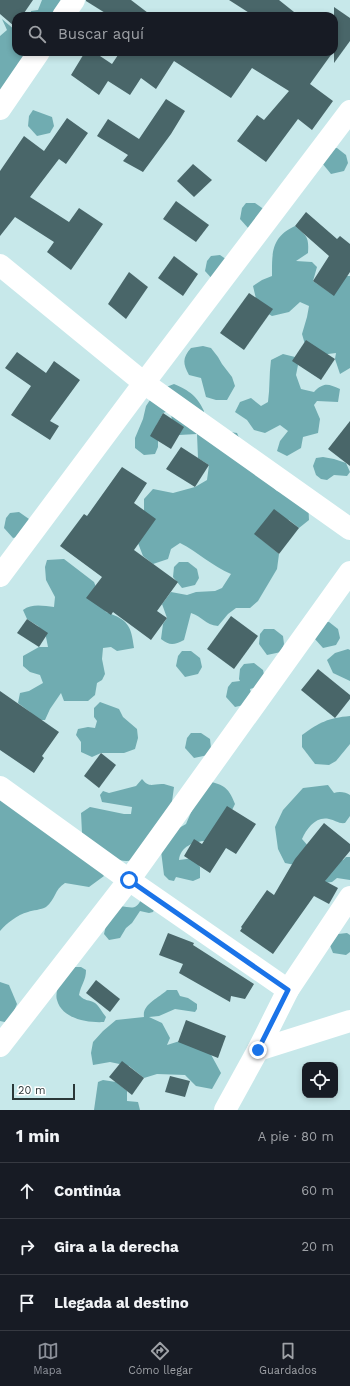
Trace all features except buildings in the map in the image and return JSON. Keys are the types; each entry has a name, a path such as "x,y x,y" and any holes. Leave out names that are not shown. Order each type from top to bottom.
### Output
{"street":[{"path":"66,12 74,0"},
{"path":"0,109 36,56"},
{"path":"0,576 350,111"},
{"path":"0,265 144,383 350,529"},
{"path":"0,1046 129,880 350,572"},
{"path":"0,788 129,880 288,990"},
{"path":"225,1110 258,1050 288,990 350,897"},
{"path":"258,1050 350,1021"}],"shaded area":[{"path":"42,0 70,0 74,12 31,12 38,10"},
{"path":"2,19 12,28 12,56 48,56 0,118 0,36 7,30"},
{"path":"33,110 52,117 54,126 50,133 37,136 28,126 29,116"},
{"path":"328,148 337,148 346,155 348,163 344,171 331,174 322,163"},
{"path":"246,203 255,203 265,210 249,229 240,219 242,208"},
{"path":"295,226 306,237 308,248 308,253 296,261 312,262 317,267 313,281 329,292 347,276 350,276 350,368 340,374 335,359 336,353 320,355 306,348 302,334 309,306 300,302 289,312 272,316 263,310 258,304 253,286 272,276 274,246 281,235"},
{"path":"220,255 230,262 214,281 205,271 207,261 211,256"},
{"path":"203,346 211,348 232,377 235,386 227,400 216,400 206,397 201,378 189,375 187,371 184,361 186,355 191,348"},
{"path":"283,354 295,357 298,365 296,375 301,389 314,392 323,385 326,385 340,389 338,402 317,401 314,405 320,419 318,433 303,437 301,448 287,456 277,451 280,441 288,431 280,425 265,433 254,430 247,420 235,412 240,402 251,398 261,406 268,402 271,360"},
{"path":"174,384 192,394 199,401 204,411 197,434 179,435 172,424 171,410 163,413 156,426 158,447 155,454 144,455 135,448 135,438 143,419 146,406 156,391"},
{"path":"224,431 237,433 240,440 271,485 277,491 308,499 309,520 299,528 289,520 276,517 261,539 279,554 277,569 258,601 250,608 236,608 228,614 218,626 210,624 191,613 184,640 175,644 170,644 161,639 163,624 167,618 162,604 171,592 187,595 196,592 215,591 222,588 231,574 180,543 171,549 168,559 153,564 143,556 138,543 144,510 144,499 153,489 173,493 195,487 207,480 209,465 198,458 197,434"},
{"path":"323,457 346,463 350,472 347,476 334,475 327,480 321,479 316,475 313,466 316,458"},
{"path":"19,512 29,519 26,535 13,538 4,528 6,518 10,513"},
{"path":"64,559 94,582 106,612 119,618 127,624 130,629 134,648 117,651 111,647 103,648 102,659 105,674 102,680 97,683 95,695 88,701 64,701 61,693 50,709 45,720 36,720 30,712 18,703 20,693 29,691 43,683 40,675 30,672 23,666 23,656 39,647 48,647 46,637 38,626 27,619 23,610 30,606 54,607 55,597 46,580 45,567 47,560"},
{"path":"179,562 188,562 197,569 199,578 195,585 182,588 173,577 174,567"},
{"path":"320,622 329,622 338,629 340,638 336,645 323,648 314,638"},
{"path":"264,629 274,629 283,636 284,644 281,652 267,655 259,644 260,634"},
{"path":"348,649 350,650 350,681 333,673 327,660 335,653"},
{"path":"182,651 191,651 200,658 202,667 198,674 185,677 176,666 178,656"},
{"path":"254,663 263,670 265,679 261,686 250,689 252,697 248,704 235,707 226,697 228,687 232,682 240,681 240,669 244,664"},
{"path":"100,702 119,709 123,717 137,729 138,738 135,749 124,753 101,753 92,757 81,752 81,742 76,735 78,729 88,727 95,728 97,721 94,717 94,708"},
{"path":"350,716 350,744 336,761 329,765 315,764 302,747 302,735 324,721"},
{"path":"191,733 201,733 210,739 211,748 208,755 194,758 185,748 187,738"},
{"path":"142,779 150,785 164,784 174,787 171,809 133,860 119,860 99,848 82,833 81,813 90,807 131,814 132,807 102,802 100,795 103,791 109,793 136,786"},
{"path":"205,780 216,783 227,789 235,804 229,816 206,841 197,842 188,846 180,855 179,860 194,858 200,867 200,878 193,881 176,877 174,881 169,880 164,875 161,851 167,835 186,824"},
{"path":"328,785 334,793 342,792 350,795 350,816 345,823 324,819 316,821 309,827 302,839 309,847 300,866 285,863 278,849 275,827 283,810 303,788"},
{"path":"0,797 97,866 104,876 89,887 65,883 61,886 52,901 46,907 30,911 16,917 0,931"},
{"path":"346,857 350,857 350,880 337,878 332,882 324,883 333,863 343,860"},
{"path":"141,900 155,908 153,912 149,913 140,911 120,938 109,940 104,934 106,925 120,906 135,907"},
{"path":"347,933 350,935 350,952 346,955 333,953 329,943 338,934"},
{"path":"67,967 81,967 86,970 79,995 85,1000 91,1001 98,1006 106,1017 104,1022 91,1022 83,1020 70,1016 64,1012 56,996 59,983"},
{"path":"0,982 9,985 17,1004 9,1023 0,1021"},
{"path":"167,990 177,990 180,996 188,998 197,1004 197,1009 195,1012 175,1009 159,1016 149,1017 162,1023 170,1038 167,1045 183,1040 208,1049 221,1073 212,1089 196,1086 185,1075 157,1074 144,1078 129,1066 110,1062 93,1065 91,1053 93,1042 103,1031 116,1020 144,1017 144,1012 148,1005"},
{"path":"103,1080 116,1082 127,1091 127,1101 138,1102 140,1110 94,1110 98,1082"}],"route":[{"path":"129,880 288,990 258,1050"}]}
